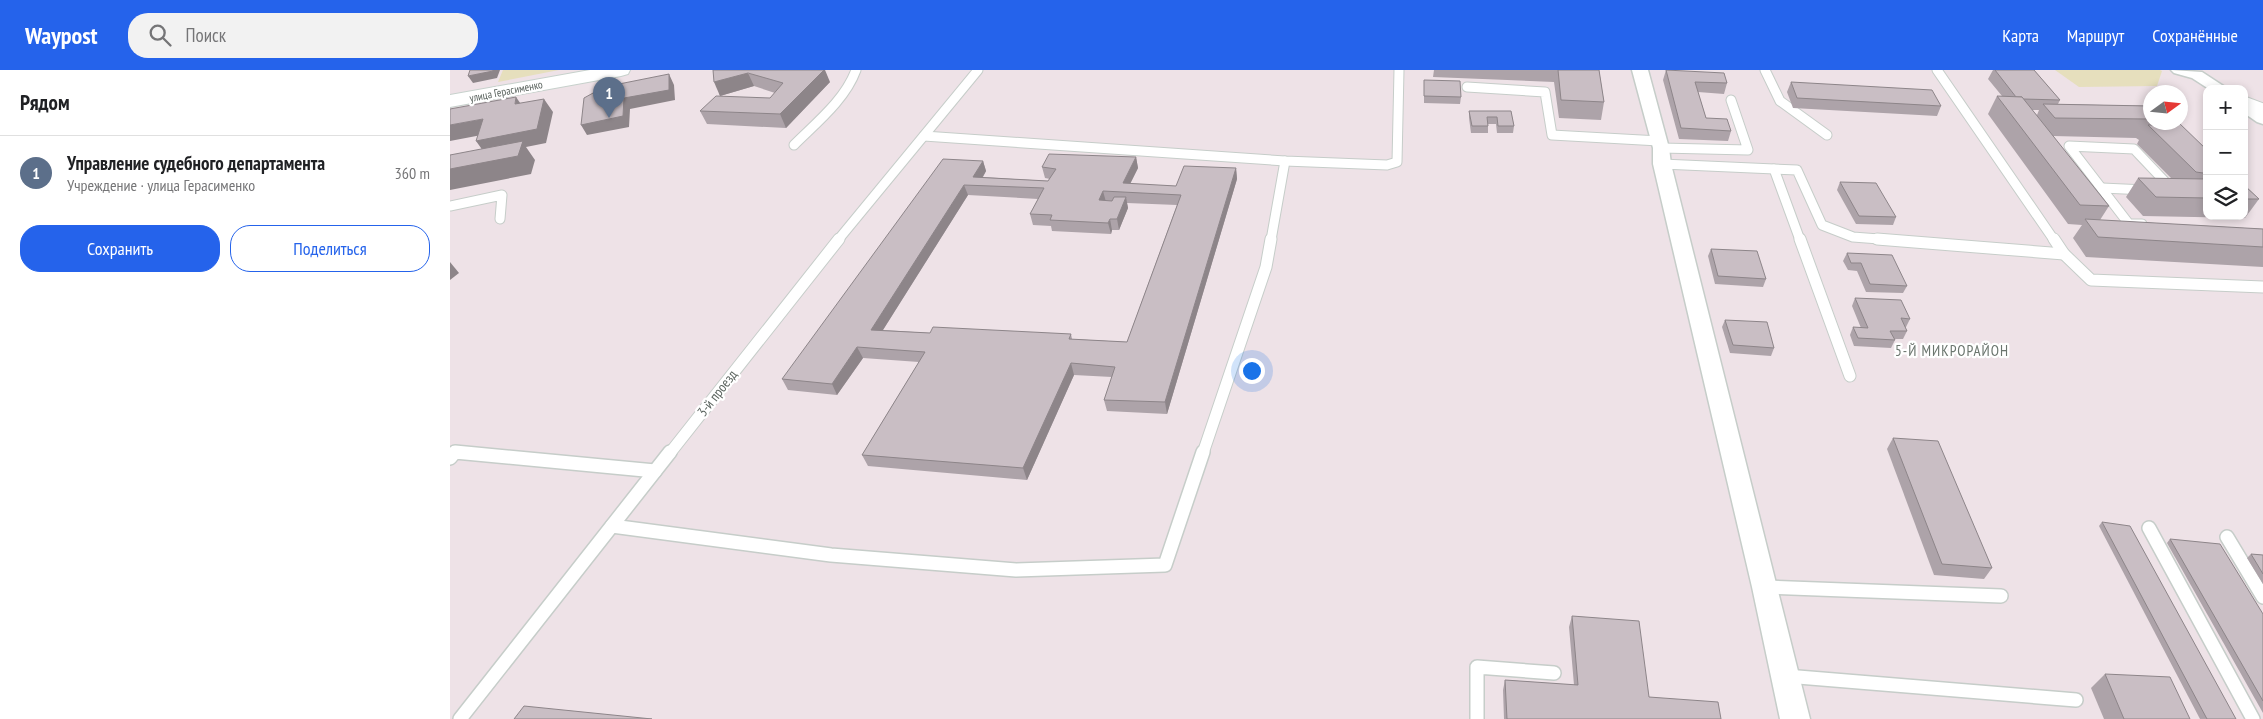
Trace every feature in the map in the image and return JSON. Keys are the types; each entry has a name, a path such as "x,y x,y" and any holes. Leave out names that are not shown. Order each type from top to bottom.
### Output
{"main road":[{"name":"улица Герасименко","path":"450,101 621,70"}],"street":[{"path":"1640,70 1661,151 1795,719"},
{"path":"2179,70 2196,75 2214,85"},
{"path":"2218,85 2222,70"},
{"path":"2248,106 2263,119"}],"lane":[{"path":"794,145 837,100 855,76 856,70"},
{"name":"3-й проезд","path":"460,719 804,282 978,70"},
{"path":"924,136 1285,161 1387,165 1397,162 1399,70"},
{"path":"1765,70 1780,101 1827,135"},
{"path":"1937,70 2064,254 2091,280 2263,287"},
{"path":"1467,87 1545,92 1552,136 1774,169 1796,170 1822,225 1853,237 2064,254"},
{"path":"1661,151 1748,150 1731,100"},
{"path":"2248,104 2263,108"},
{"path":"2102,188 2173,191 2134,148 2069,146 2129,224 2148,225"},
{"path":"612,526 831,555 1016,570 1165,565 1266,267 1285,161"},
{"path":"1774,169 1850,376"},
{"path":"450,206 502,194 500,218"},
{"path":"450,458 455,452 655,471"},
{"path":"2149,528 2253,719"},
{"path":"2227,537 2263,597"},
{"path":"1765,587 2000,596"},
{"path":"1477,719 1477,667 1554,673"},
{"path":"1786,676 2076,700"}],"shaded area":[{"path":"503,70 559,70 498,82"},
{"path":"2055,70 2162,71 2157,85 2079,87"}],"building":[{"path":"470,70 493,70 493,71 468,76"},
{"path":"713,70 824,70 780,114 700,111 716,96 770,98 783,83 748,73 714,82"},
{"path":"1558,70 1599,70 1604,102 1561,100"},
{"path":"1666,70 1724,73 1727,83 1695,82 1706,118 1727,119 1731,131 1681,128"},
{"path":"1995,70 2034,70 2060,100 2023,99 2022,97 2016,97"},
{"path":"669,74 669,90 624,98 623,116 581,125 584,98 604,87"},
{"path":"1424,80 1460,81 1461,97 1424,96"},
{"path":"1791,82 1932,90 1941,106 1797,98"},
{"path":"1997,96 2022,97 2109,206 2080,205"},
{"path":"516,97 515,104 544,99 537,129 476,141 483,119 450,125 450,109"},
{"path":"2043,104 2143,106 2143,119 2055,118"},
{"path":"1469,111 1511,111 1514,126 1498,126 1497,117 1487,117 1488,126 1472,126"},
{"path":"2153,130 2186,130 2203,146 2203,173 2196,172"},
{"path":"523,141 518,156 450,169 450,155"},
{"path":"1049,154 1136,157 1123,183 1176,186 1184,166 1236,168 1165,402 1104,400 1115,367 1071,363 1023,468 862,455 925,352 857,347 832,384 782,379 943,159 983,161 973,177 1048,181 1056,169 1042,167","holes":["964,185 1044,188 1030,214 1052,215 1050,220 1108,223 1110,219 1117,219 1126,197 1114,197 1112,201 1099,200 1103,191 1181,195 1127,342 1069,339 1071,334 933,327 930,333 871,330"]},
{"path":"2138,178 2203,179 2203,198 2156,197"},
{"path":"1840,182 1876,183 1896,217 1859,216"},
{"path":"2248,189 2259,199 2248,199"},
{"path":"2085,219 2263,229 2263,247 2098,237"},
{"path":"1711,249 1757,251 1766,279 1718,276"},
{"path":"1847,253 1892,255 1907,286 1870,284 1861,263 1851,263"},
{"path":"1855,298 1901,300 1910,319 1901,318 1907,331 1890,331 1895,340 1858,338 1853,327 1868,328"},
{"path":"1725,320 1767,322 1774,348 1733,345"},
{"path":"1893,438 1938,441 1992,568 1942,564"},
{"path":"2102,522 2130,526 2236,719 2207,719"},
{"path":"2170,539 2220,544 2263,614 2263,701"},
{"path":"2251,554 2263,555 2263,574"},
{"path":"1572,616 1639,621 1649,697 1718,702 1721,719 1507,719 1505,680 1578,685"},
{"path":"2105,674 2170,677 2190,719 2124,719"},
{"path":"524,706 652,719 514,719"}],"place":[{"name":"Управление судебного департамента","path":"609,118"}],"district":[{"name":"5-Й МИКРОРАЙОН","path":"1952,351"}]}
